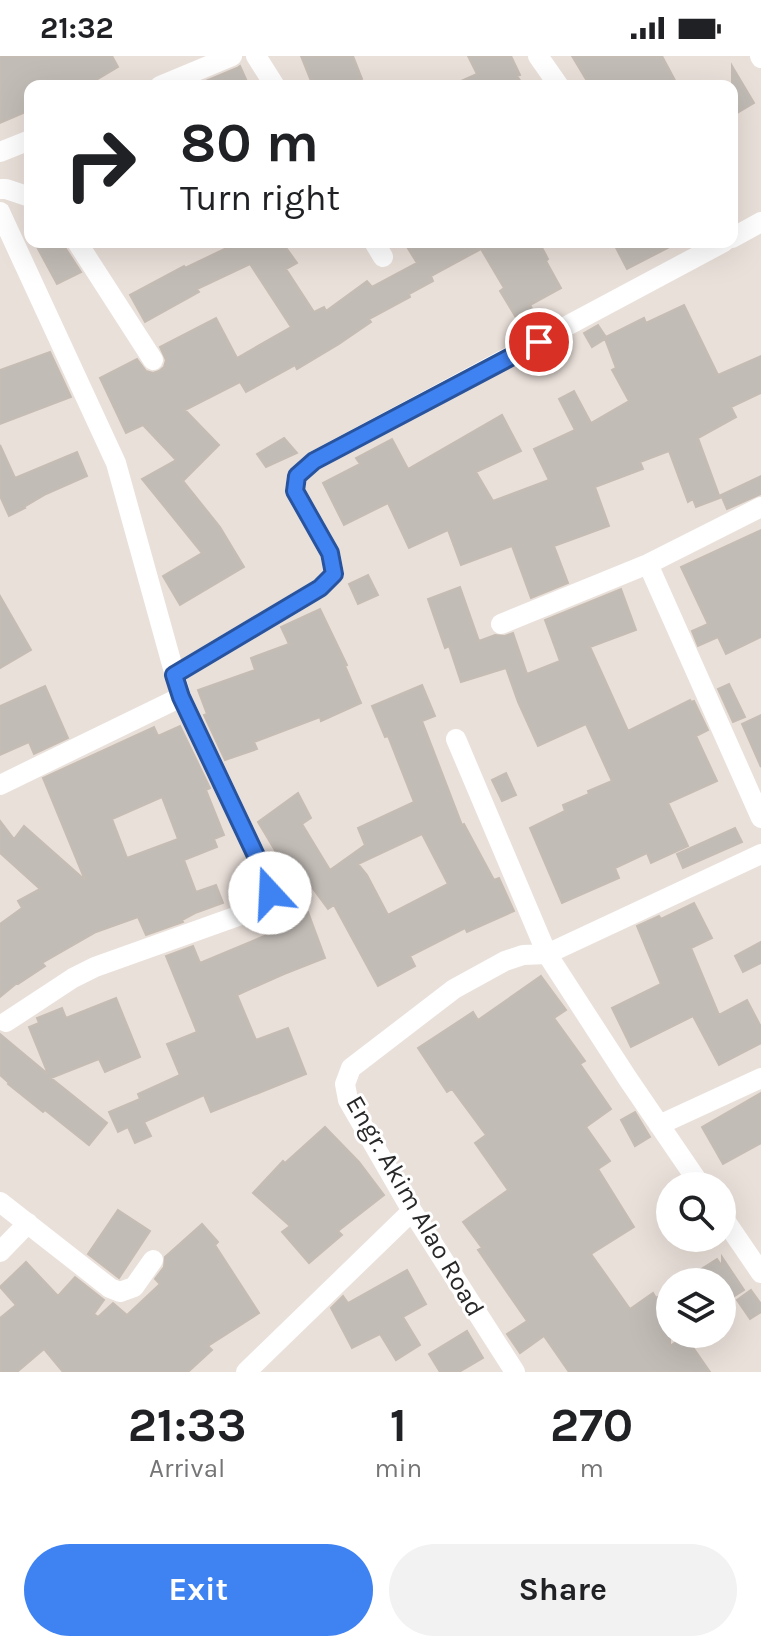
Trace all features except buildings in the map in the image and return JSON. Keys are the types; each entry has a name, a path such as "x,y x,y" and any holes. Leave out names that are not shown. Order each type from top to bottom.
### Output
{"street":[{"path":"174,80 232,56"},
{"path":"256,56 271,80"},
{"path":"538,56 555,80"},
{"path":"0,152 24,142"},
{"path":"0,189 24,195"},
{"path":"0,212 116,463 181,697 267,879 270,893 265,902 249,912 95,967 6,1022"},
{"path":"738,235 761,222"},
{"path":"81,248 153,360"},
{"path":"174,675 320,588 334,574 330,553 295,491 297,476 314,461 713,248"},
{"path":"501,624 648,564 761,507"},
{"path":"648,564 761,818"},
{"path":"0,785 181,697"},
{"path":"456,739 547,954 691,1172"},
{"name":"Engr. Akim Alao Road","path":"515,1372 412,1211 348,1100 345,1084 351,1068 454,989 505,961 523,955 547,954 761,854"},
{"path":"659,1125 761,1078"},
{"path":"0,1202 110,1288 120,1292 134,1287 153,1260"},
{"path":"246,1372 412,1211"},
{"path":"0,1252 28,1223"},
{"path":"736,1236 761,1273"}],"route":[{"path":"270,893 267,879 181,697 174,675 320,588 334,574 330,553 295,491 297,476 314,461 539,342"}]}
